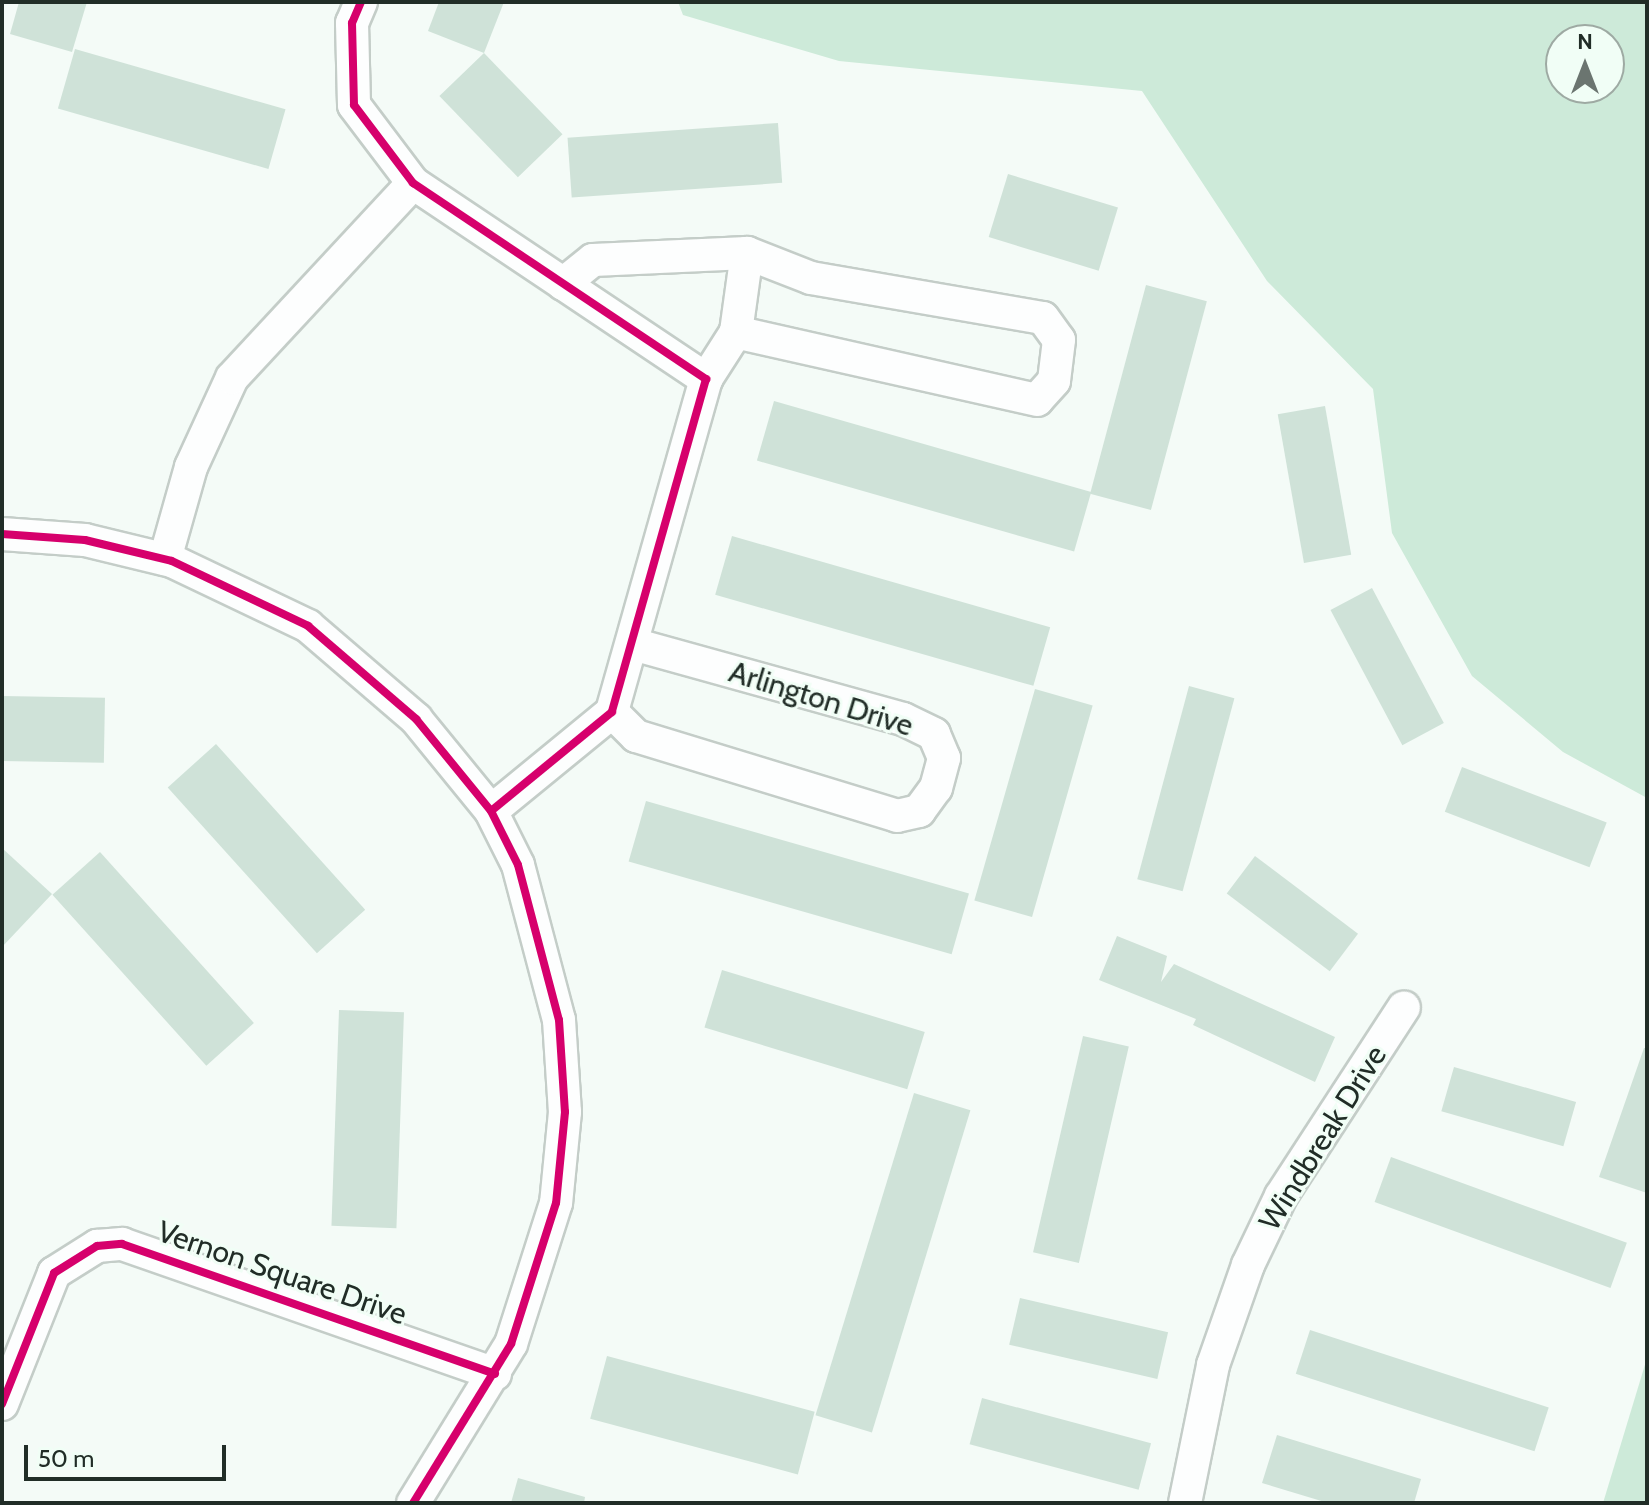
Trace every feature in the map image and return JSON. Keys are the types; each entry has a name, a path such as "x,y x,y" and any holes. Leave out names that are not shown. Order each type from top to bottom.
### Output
{"street":[{"path":"361,2 352,23 354,105 413,183 706,379"},
{"path":"165,559 191,467 232,378 413,183"},
{"path":"563,284 593,260 747,253 811,278 1043,318 1059,340 1056,367 1037,400 1005,398 736,332"},
{"path":"491,811 612,712 706,379 736,332 747,253"},
{"path":"2,534 85,540 165,559 263,600 346,653 416,719 491,811 518,865 550,972 565,1102 556,1203 539,1273 495,1374 413,1503"},
{"name":"Arlington Drive","path":"612,712 636,736 897,816 919,811 936,788 944,758 934,734 903,719 632,644"},
{"name":"Windbreak Drive","path":"1185,1503 1213,1365 1248,1265 1281,1196 1404,1007"},
{"name":"Vernon Square Drive","path":"2,1404 54,1273 97,1246 122,1244 495,1374"}],"green space":[{"path":"678,2 1647,2 1647,798 1563,752 1472,676 1392,533 1373,389 1267,281 1142,91 839,61 683,15"},
{"path":"1647,1358 1647,1503 1603,1503"}],"building":[{"path":"19,2 87,2 72,52 10,34"},
{"path":"439,2 504,2 484,53 428,31"},
{"path":"75,49 286,109 268,169 58,109"},
{"path":"484,53 562,134 518,177 439,96"},
{"path":"778,123 782,183 572,198 568,138"},
{"path":"1008,174 1118,208 1099,271 989,237"},
{"path":"1146,285 1207,301 1151,510 1090,494"},
{"path":"774,401 1091,492 1074,552 757,461"},
{"path":"1325,406 1351,555 1304,563 1278,414"},
{"path":"732,536 1050,627 1033,686 715,595"},
{"path":"1372,588 1444,723 1402,745 1331,610"},
{"path":"1189,686 1234,698 1183,891 1137,879"},
{"path":"1035,689 1093,706 1032,917 974,900"},
{"path":"2,696 105,698 104,763 2,761"},
{"path":"216,744 365,910 317,953 168,787"},
{"path":"1462,767 1607,823 1590,867 1445,812"},
{"path":"646,801 969,894 952,954 629,862"},
{"path":"2,848 52,894 2,947"},
{"path":"100,852 254,1023 206,1066 52,895"},
{"path":"1255,856 1358,934 1330,971 1227,894"},
{"path":"1117,936 1167,956 1161,982 1174,964 1335,1037 1315,1082 1193,1025 1196,1019 1099,980"},
{"path":"722,970 925,1032 907,1089 704,1027"},
{"path":"339,1010 404,1012 396,1228 331,1226"},
{"path":"1083,1036 1129,1047 1079,1263 1033,1252"},
{"path":"1644,1048 1647,1048 1647,1193 1599,1177"},
{"path":"1454,1067 1576,1102 1563,1146 1441,1111"},
{"path":"914,1093 970,1110 872,1433 815,1415"},
{"path":"1391,1157 1627,1243 1610,1288 1375,1202"},
{"path":"1020,1298 1168,1332 1157,1379 1009,1345"},
{"path":"1310,1330 1549,1408 1535,1451 1296,1374"},
{"path":"607,1356 815,1412 798,1474 590,1419"},
{"path":"982,1398 1151,1443 1139,1490 970,1444"},
{"path":"1277,1435 1421,1479 1414,1503 1328,1503 1262,1483"},
{"path":"518,1478 585,1497 584,1503 511,1503"}],"cycle path":[{"path":"361,2 352,23 354,105 413,183 706,379 612,712 491,811"},
{"path":"2,534 85,540 172,561 308,626 416,719 491,811 518,865 559,1020 565,1112 556,1203 511,1344 413,1503"},
{"path":"2,1404 54,1273 97,1246 122,1244 495,1374"}]}
